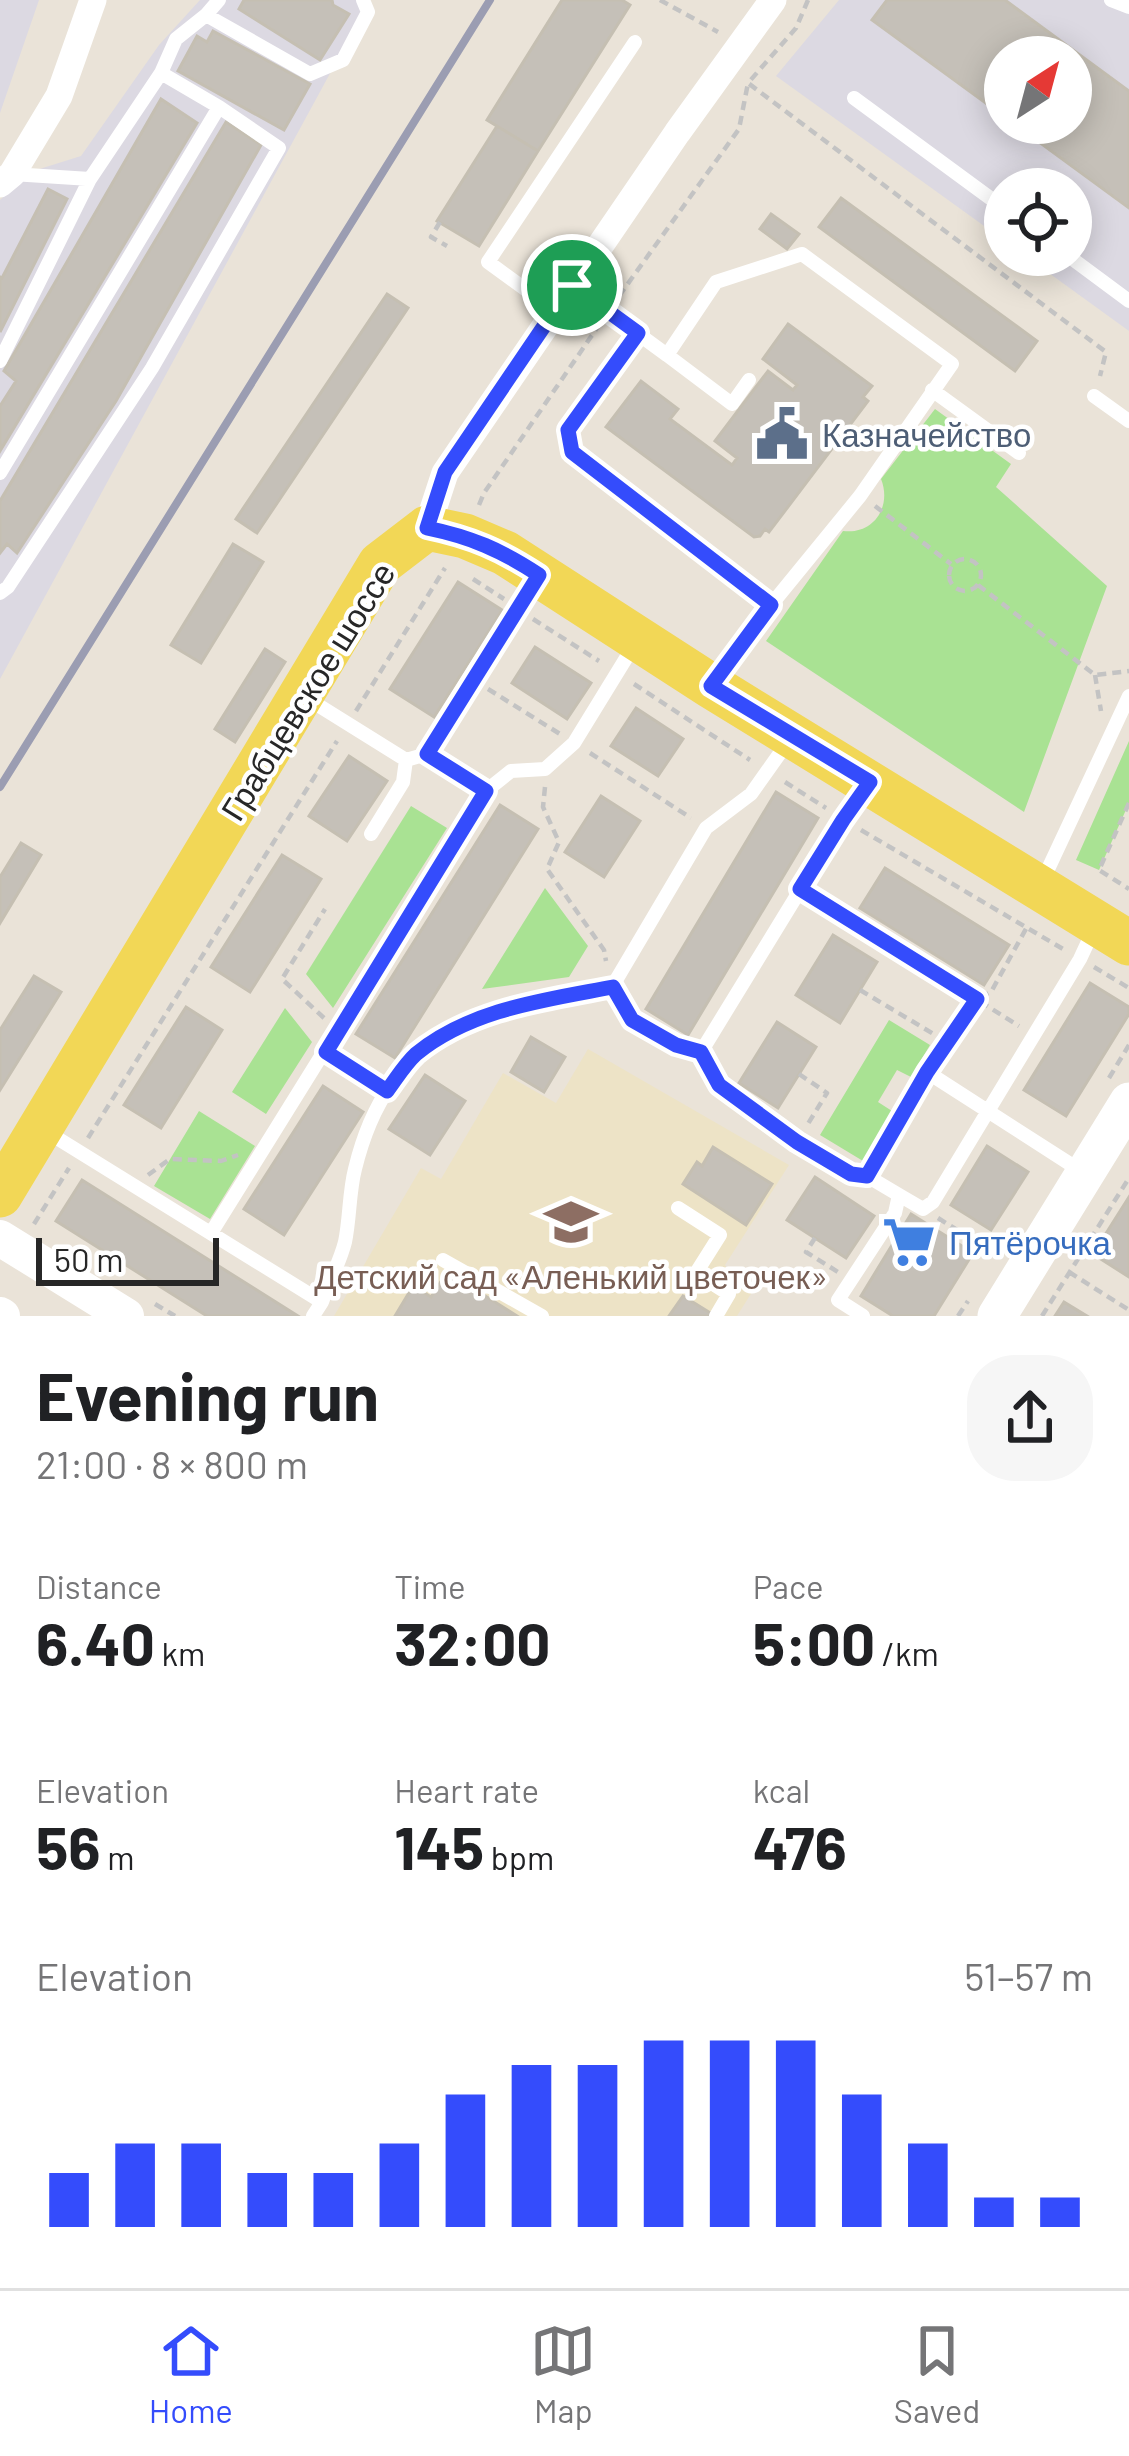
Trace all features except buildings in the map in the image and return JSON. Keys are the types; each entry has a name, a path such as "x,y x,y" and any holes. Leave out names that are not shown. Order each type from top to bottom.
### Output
{"main road":[{"path":"438,545 465,536 506,553 870,782 1033,907 1113,933"},
{"name":"Грабцевское шоссе","path":"11,1220 41,1128 380,564 438,545"},
{"path":"998,1316 1129,1102"}],"street":[{"path":"6,179 59,96 93,0"},
{"path":"438,545 445,472 773,0"},
{"path":"11,1220 132,1305"}],"lane":[{"path":"0,361 90,179 161,73 176,39 219,0"},
{"path":"206,15 310,74 344,60 368,12 363,0"},
{"path":"555,311 488,262 635,42"},
{"path":"0,593 152,368 279,148 161,73"},
{"path":"854,98 984,194"},
{"path":"0,473 219,107"},
{"path":"6,179 90,179"},
{"path":"667,355 716,282 802,254 952,364 860,496 711,686"},
{"path":"1092,274 1129,301"},
{"path":"572,285 732,404 749,380"},
{"path":"638,333 568,430 572,452 771,605"},
{"path":"932,390 1019,453"},
{"path":"1094,396 1129,421"},
{"path":"301,694 406,760 427,754 539,575"},
{"path":"211,1234 486,791 511,771 545,770 574,743 638,638"},
{"path":"1033,907 1129,696"},
{"path":"41,1128 211,1234 317,1309 344,1243 365,1132 387,1091 414,1056 465,1022 540,1000 613,987 706,827 751,794 793,735"},
{"path":"427,754 486,791"},
{"path":"371,834 403,782 406,760"},
{"path":"701,1052 870,782"},
{"path":"613,987 632,1020 676,1045 701,1052 719,1085 797,1142 923,1209 933,1202 1080,958 1113,933"},
{"path":"867,1176 927,1072 1085,1173"},
{"path":"863,1316 838,1300 895,1214 899,1195"},
{"path":"678,1208 720,1235 696,1273 729,1294 716,1316"},
{"path":"443,1259 542,1316"}],"path":[{"path":"660,0 740,43"},
{"path":"808,0 796,28 748,83 1106,352 1094,396"},
{"path":"440,222 431,236 447,247"},
{"path":"860,496 951,564"},
{"path":"11,1220 79,1152 347,724 438,545"},
{"path":"962,557 975,561 982,572 978,585 967,592 954,588 947,577 951,564 962,557"},
{"path":"978,585 1095,675 1129,671"},
{"path":"545,770 544,807 560,842 547,869 604,950 613,987"},
{"path":"1129,803 1099,870 1129,889"},
{"path":"800,889 1033,1036"},
{"path":"927,1072 977,999 992,992 1033,907"},
{"path":"325,909 282,980 338,1030"},
{"path":"860,990 947,1042"},
{"path":"326,1052 387,1091"},
{"path":"797,1142 827,1093 799,1074"},
{"path":"133,1186 170,1159 221,1161 267,1145"},
{"path":"1042,1316 1129,1178"},
{"path":"923,1209 997,1255"},
{"path":"815,1238 806,1252 851,1280"},
{"path":"1070,1273 1129,1310"},
{"path":"132,1305 175,1316"}],"shaded area":[{"path":"0,0 39,0 0,113"},
{"path":"200,0 370,0 0,679 0,200 30,172 81,156 159,45"},
{"path":"839,0 1129,0 1129,331 1053,276 1092,276 1092,168 984,168 984,226 776,76"},
{"name":"Детский сад «Аленький цветочек»","path":"588,1049 789,1165 725,1265 733,1277 754,1289 737,1316 334,1316 421,1168 441,1179 503,1073 556,1103"}],"green space":[{"path":"935,409 1011,464 996,487 1107,586 1024,812 766,641 843,531 864,528 878,517 884,499 881,479"},
{"path":"1129,741 1129,803 1099,870 1076,860"},
{"path":"411,806 447,828 333,1008 306,974"},
{"path":"545,888 588,946 569,977 482,989"},
{"path":"285,1008 312,1042 266,1114 232,1092"},
{"path":"889,1020 930,1045 911,1077 897,1070 878,1102 892,1111 863,1161 820,1135"},
{"path":"199,1111 255,1146 210,1219 154,1186"}],"railway":[{"path":"0,787 490,0"}],"place":[{"name":"Казначейство","path":"782,434"},
{"name":"Детский сад «Аленький цветочек»","path":"571,1222"},
{"name":"Пятёрочка","path":"909,1242"}],"route":[{"path":"572,285 638,333 568,430 572,452 771,605 711,686 870,782 800,889 977,999 927,1072 867,1176 851,1174 797,1142 719,1085 701,1052 676,1045 632,1020 613,987 540,1000 465,1022 414,1056 387,1091 326,1052 486,791 427,754 539,575 506,553 465,536 427,528 445,472 572,285"}]}
